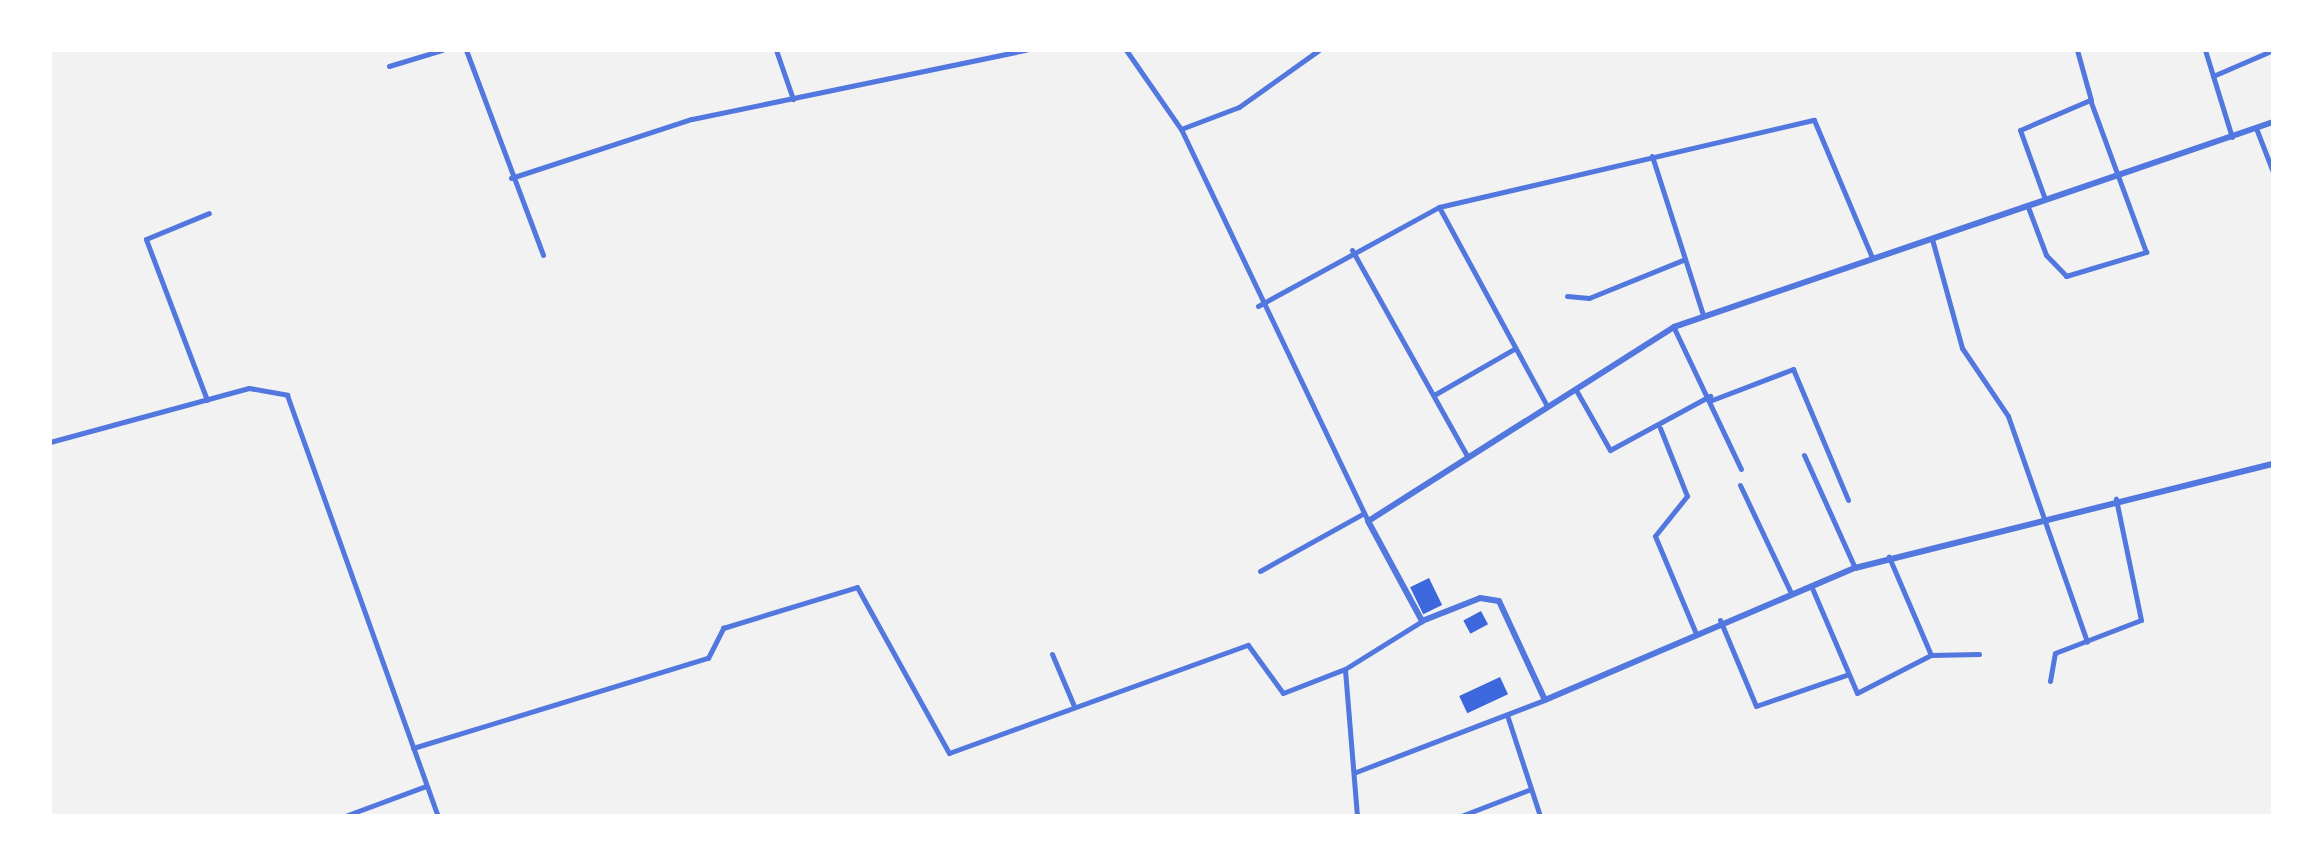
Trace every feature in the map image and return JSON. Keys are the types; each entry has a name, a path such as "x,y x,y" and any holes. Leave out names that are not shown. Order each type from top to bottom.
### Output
{"street":[{"path":"389,66 442,50"},
{"path":"466,50 543,255"},
{"path":"776,50 793,98"},
{"path":"511,178 655,129 793,98 943,74 1026,50"},
{"path":"1126,50 1181,129 1258,306 1422,621"},
{"path":"1181,129 1239,107 1320,50"},
{"path":"2028,206 2050,262 2066,276 2146,252 2076,50"},
{"path":"2204,50 2232,137"},
{"path":"2213,76 2273,50"},
{"path":"2046,200 2020,130 2092,100"},
{"path":"1258,306 1352,250 1439,207 1652,154 1818,121 1870,255"},
{"path":"1260,571 1366,517 1674,327 1870,255 2122,176 2273,122"},
{"path":"2256,128 2273,172"},
{"path":"1652,154 1702,315"},
{"path":"1439,207 1547,406"},
{"path":"207,400 146,239 209,213"},
{"path":"1931,236 1962,348 2005,410 2087,642"},
{"path":"1352,250 1467,456"},
{"path":"1567,296 1589,298 1683,260"},
{"path":"1674,327 1742,469"},
{"path":"1434,395 1515,349"},
{"path":"1576,390 1610,450 1660,428 1711,398 1792,369 1848,500"},
{"path":"50,442 263,387 290,398 438,816"},
{"path":"1660,428 1686,496 1655,536 1695,630"},
{"path":"1804,455 1855,568"},
{"path":"1355,772 1545,700 1695,630 1855,568 2040,515 2273,464"},
{"path":"1740,485 1791,593"},
{"path":"2050,681 2052,656 2141,620 2116,499"},
{"path":"1889,557 1931,655"},
{"path":"1810,585 1857,693 1931,655 1980,654"},
{"path":"413,748 708,658 723,628 856,587 946,751 1248,645 1284,693 1345,668 1422,621 1480,598 1499,601 1545,700"},
{"path":"1720,620 1756,706 1846,675"},
{"path":"1052,654 1074,706"},
{"path":"1345,668 1357,816"},
{"path":"1507,715 1540,816"},
{"path":"345,816 426,786"},
{"path":"1461,816 1532,789"}],"building":[{"path":"1429,578 1442,605 1423,614 1410,587"},
{"path":"1481,611 1488,624 1470,634 1463,620"},
{"path":"1500,677 1508,694 1467,713 1459,696"}]}
